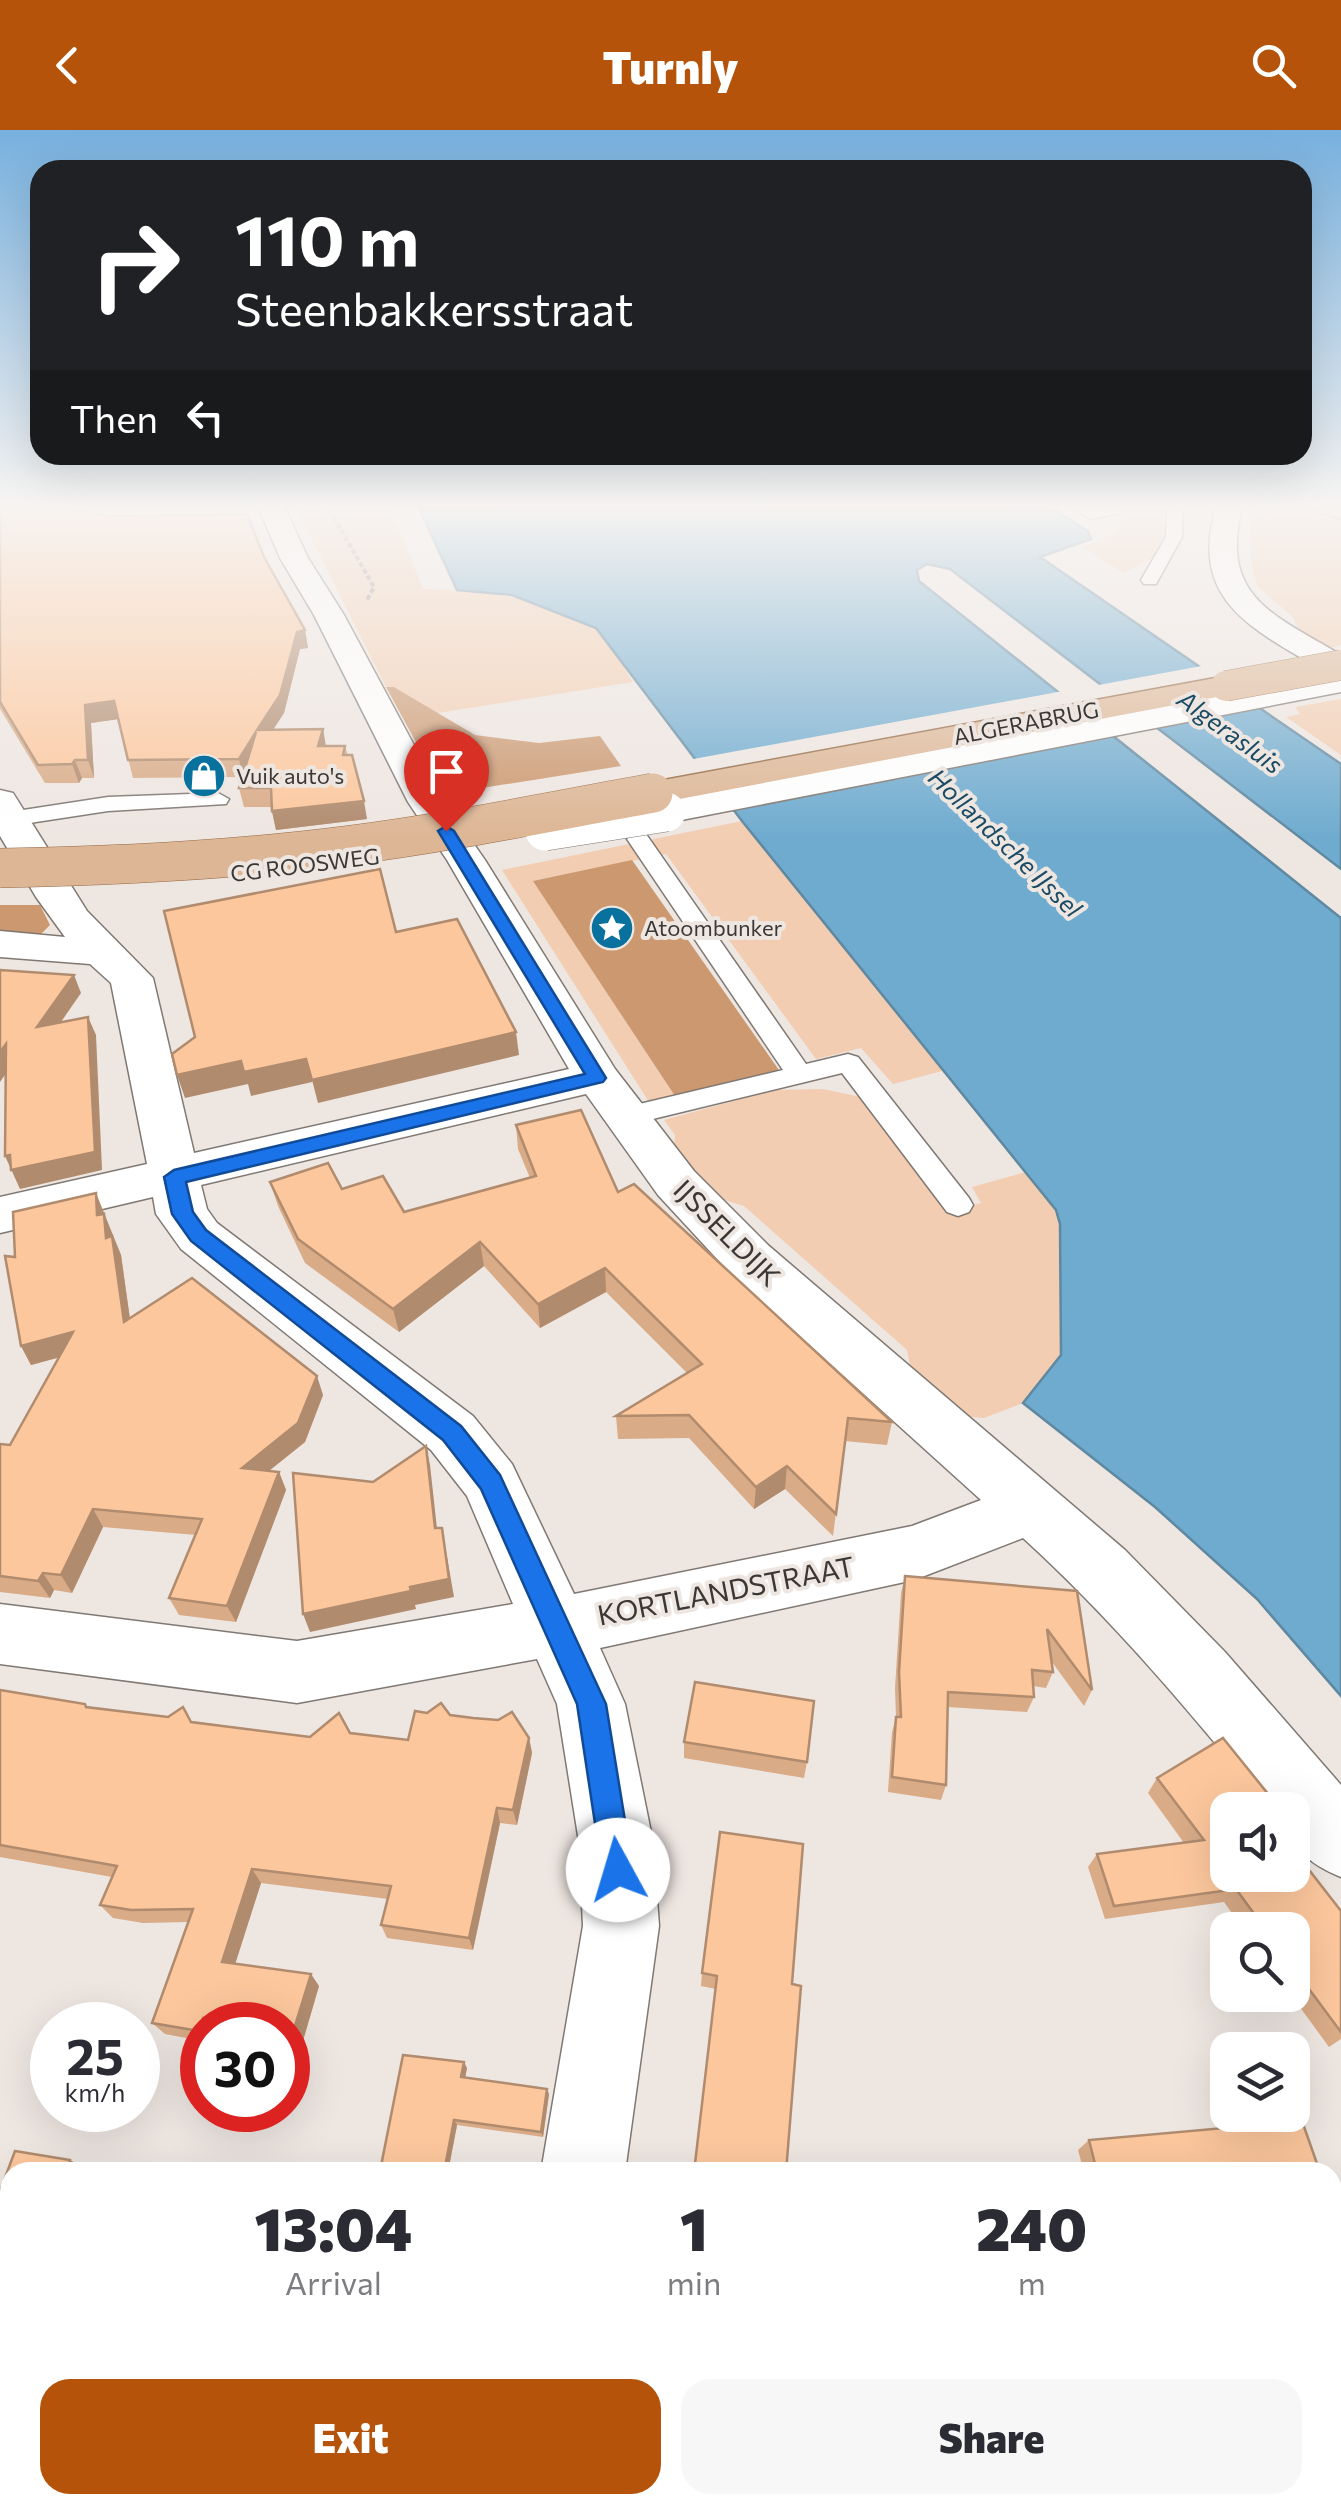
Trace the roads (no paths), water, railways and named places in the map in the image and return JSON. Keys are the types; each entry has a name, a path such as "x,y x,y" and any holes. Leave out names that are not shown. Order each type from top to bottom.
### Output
{"main road":[{"name":"ALGERABRUG","path":"660,802 1341,666"},
{"name":"CG ROOSWEG","path":"0,868 196,860 401,838 660,802"}],"street":[{"name":"IJSSELDIJK","path":"329,615 426,802 476,875 610,1097 676,1184 750,1260 1102,1570 1189,1661 1341,1840"},
{"path":"1260,615 1341,666"},
{"name":"ALGERABRUG","path":"660,802 1341,682"},
{"name":"CG ROOSWEG","path":"0,887 188,879 292,868 660,802"},
{"path":"5,810 52,896 97,952 132,978 182,1214 198,1236 452,1433 474,1456 491,1482 592,1704 616,1842 620,1910 612,1999 585,2162"},
{"path":"0,944 97,952"},
{"path":"0,1214 174,1177 610,1097"},
{"name":"KORTLANDSTRAAT","path":"0,1634 297,1672 649,1610 914,1553 1030,1509"}],"lane":[{"path":"5,810 218,799"},
{"path":"638,839 799,1074"},
{"path":"610,1097 799,1074 848,1064 958,1205"}],"water":[{"name":"Hollandsche IJssel","path":"563,615 962,615 1341,918 1341,1696 1257,1599 1155,1507 1023,1403 1061,1355 1060,1224 1056,1210 742,821 596,628"},
{"name":"Algerasluis","path":"1010,615 1125,615 1341,764 1341,869"}],"place":[{"name":"Vuik auto's","path":"204,776"},
{"name":"Atoombunker","path":"612,928"}]}
